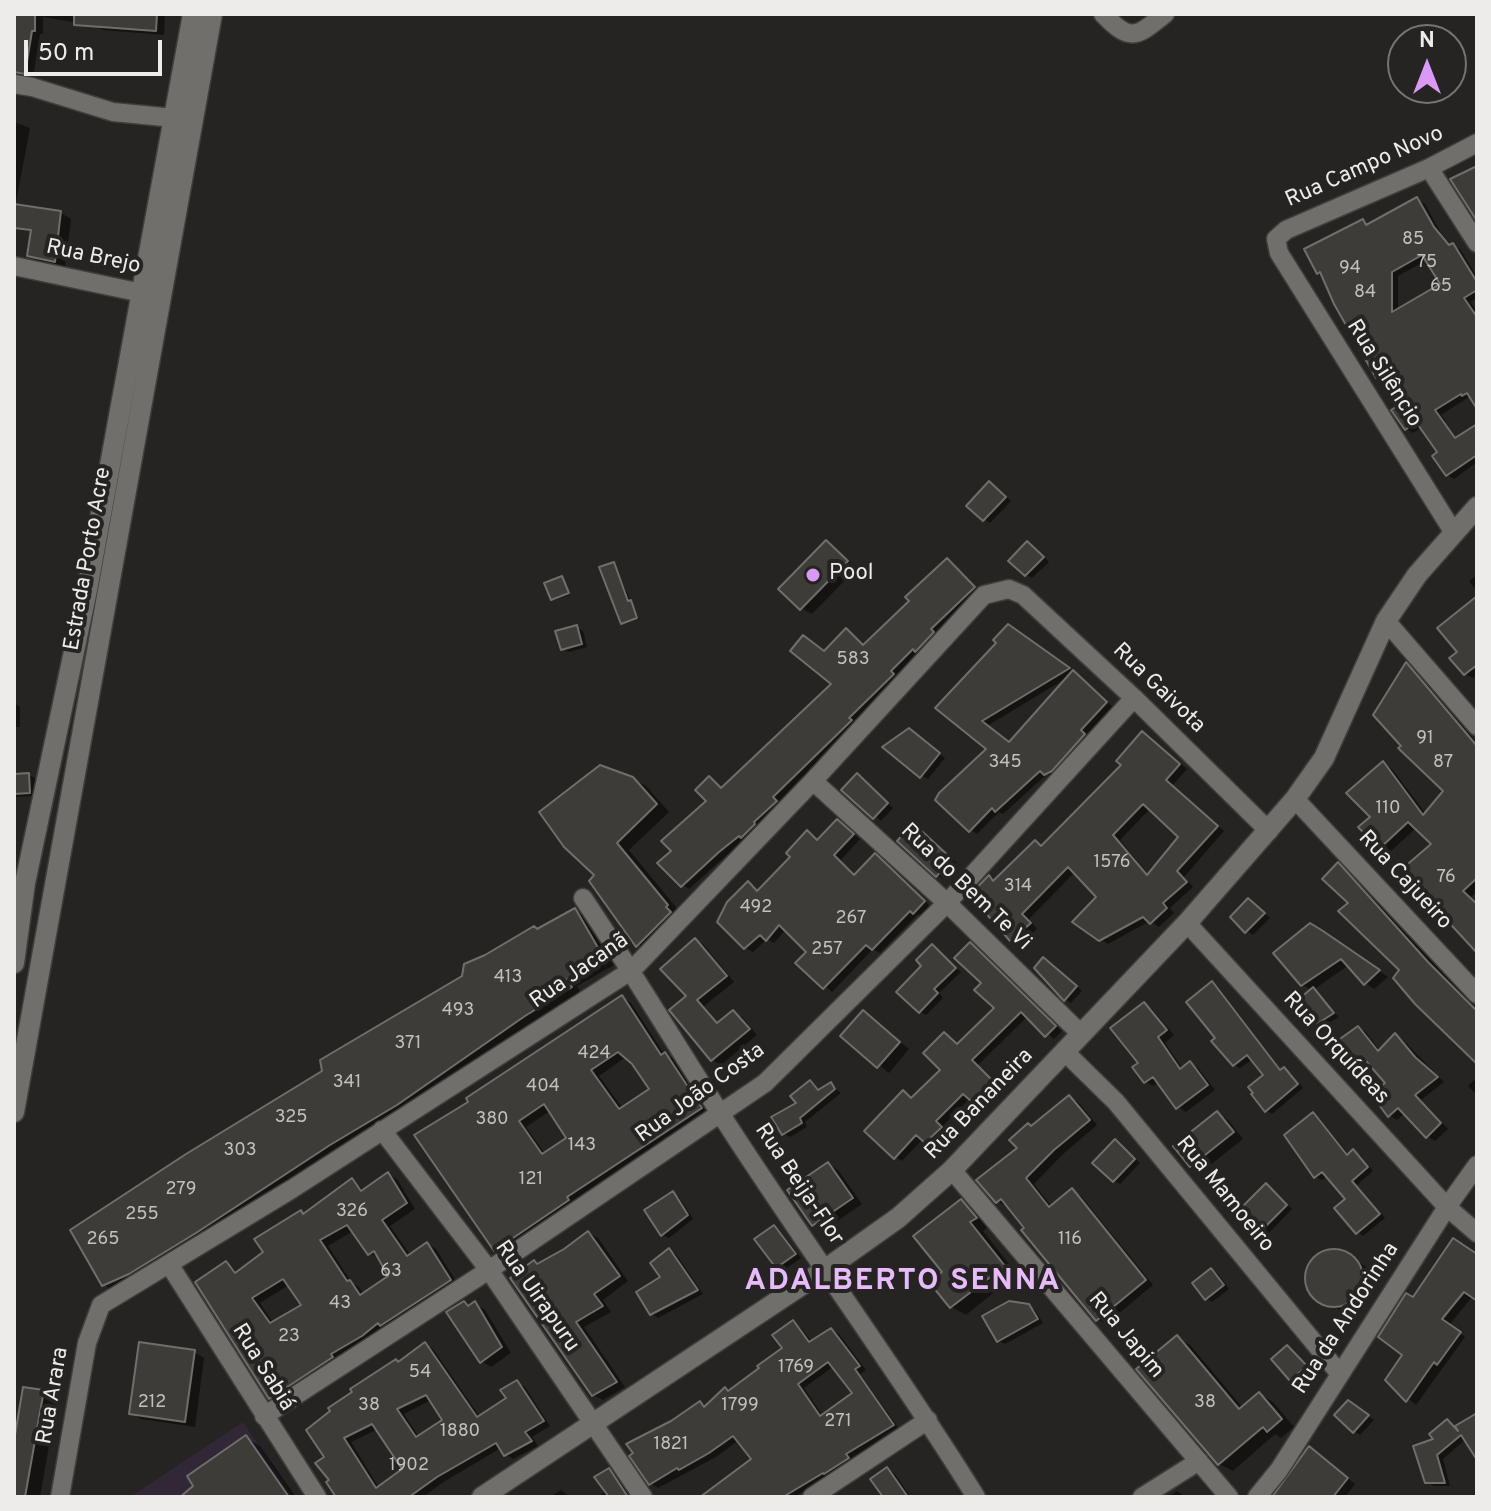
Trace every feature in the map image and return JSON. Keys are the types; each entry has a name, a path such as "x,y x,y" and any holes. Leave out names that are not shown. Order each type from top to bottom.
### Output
{"main road":[{"name":"Estrada Porto Acre","path":"14,1112 151,295 174,118 193,14"},
{"name":"Estrada Porto Acre","path":"14,963 19,882 87,590 212,14"},
{"name":"Rua Bananeira","path":"482,1497 826,1269 898,1218 952,1170 1187,923 1295,799 1324,758 1386,621 1417,575 1477,507"}],"street":[{"path":"1103,14 1118,29 1130,35 1139,35 1165,14"},
{"path":"14,84 113,112 174,118"},
{"name":"Rua Campo Novo","path":"1276,239 1286,230 1429,168 1477,143"},
{"path":"1429,168 1477,243"},
{"name":"Rua Silêncio","path":"1276,239 1279,253 1454,533"},
{"name":"Rua Brejo","path":"14,266 151,295"},
{"name":"Rua Gaivota","path":"1009,589 1023,595 1134,698 1269,831"},
{"name":"Rua Jacanã","path":"101,1305 632,970 813,781 984,595 1009,589"},
{"path":"1386,621 1477,726"},
{"name":"Rua João Costa","path":"264,1416 489,1270 765,1083 947,903 1134,698"},
{"name":"Rua do Bem Te Vi","path":"813,781 947,903 1080,1033"},
{"name":"Rua Cajueiro","path":"1295,799 1477,994"},
{"name":"Rua Beija-Flor","path":"583,898 632,970 721,1114 928,1420 976,1497"},
{"name":"Rua Orquídeas","path":"1187,923 1447,1207 1477,1233"},
{"name":"Rua Mamoeiro","path":"1065,1052 1116,1102 1340,1374"},
{"name":"Rua Uirapuru","path":"382,1130 489,1270 643,1497"},
{"name":"Rua da Andorinha","path":"1257,1497 1279,1470 1477,1165"},
{"name":"Rua Japim","path":"952,1170 1229,1497"},
{"name":"Rua Sabiá","path":"169,1264 317,1497"},
{"name":"Rua Arara","path":"60,1497 87,1343 101,1305"},
{"path":"812,1497 928,1420"},
{"path":"1142,1497 1199,1461"}],"shaded area":[{"path":"243,1422 293,1497 130,1497"}],"building":[{"path":"14,14 35,14 35,31 32,31 25,74 14,72"},
{"path":"74,14 157,14 156,31 74,25"},
{"path":"1477,166 1477,221 1450,179"},
{"path":"1417,197 1434,227 1449,245 1453,243 1477,282 1477,290 1464,298 1477,317 1477,409 1467,393 1435,410 1455,438 1477,424 1477,455 1446,476 1432,456 1437,452 1416,422 1405,430 1391,410 1396,407 1380,376 1376,378 1334,304 1320,272 1317,274 1304,249 1363,219 1366,225","holes":["1422,255 1440,284 1392,312 1392,272"]},
{"path":"14,204 61,211 55,262 27,256 31,230 14,228"},
{"path":"989,481 1006,497 983,521 966,506"},
{"name":"Pool","path":"826,540 848,561 800,610 778,589"},
{"path":"1027,541 1044,557 1025,576 1008,561"},
{"path":"947,558 975,587 931,629 934,632 915,652 913,649 891,671 894,674 849,718 852,720 773,797 777,801 755,824 681,887 657,863 671,851 661,841 706,801 695,790 709,776 721,788 831,684 790,651 803,635 824,651 846,628 863,645 909,601 905,597"},
{"path":"614,562 637,618 621,624 599,567"},
{"path":"562,576 569,593 551,600 544,583"},
{"path":"1477,596 1477,665 1464,675 1449,658 1457,652 1437,628"},
{"path":"1008,624 1070,668 982,721 1009,742 1073,670 1107,702 1081,730 1085,734 1052,771 1044,775 1040,771 995,812 992,808 969,832 935,800 986,749 935,708 996,643 993,640"},
{"path":"577,625 582,644 561,650 555,631"},
{"path":"1406,662 1477,746 1477,878 1463,891 1477,904 1477,953 1443,916 1445,913 1402,869 1431,844 1408,822 1379,849 1358,827 1370,817 1346,793 1383,761 1423,815 1443,791 1398,748 1401,746 1373,715"},
{"path":"909,728 940,753 920,778 882,747"},
{"path":"1142,731 1180,764 1166,780 1218,826 1177,871 1187,882 1163,903 1167,908 1150,924 1143,917 1099,941 1072,922 1096,897 1068,867 1022,914 1031,923 1010,941 970,895 989,875 993,881 1035,840 1041,846 1121,765 1116,761","holes":["1143,804 1178,837 1147,875 1113,835"]},
{"path":"600,765 633,777 657,804 617,843 671,912 636,947 589,881 594,875 564,847 539,812"},
{"path":"29,773 30,793 14,794 14,774"},
{"path":"857,773 888,803 873,819 841,790"},
{"path":"837,819 854,834 834,855 854,875 875,853 925,901 913,914 910,911 872,950 866,945 823,989 795,963 806,952 779,925 766,941 760,935 744,949 717,922 727,902 748,881 757,891 790,857 786,853 807,830 817,840"},
{"path":"913,823 952,859 936,877 897,841"},
{"path":"1338,862 1428,962 1477,1011 1477,1064 1415,1004 1393,978 1399,970 1338,911 1348,903 1322,879"},
{"path":"1248,898 1265,913 1245,933 1230,917"},
{"path":"575,908 604,958 567,979 572,987 397,1105 196,1233 129,1274 102,1286 70,1230 322,1071 320,1060 462,976 464,964"},
{"path":"1310,923 1380,970 1364,985 1341,959 1301,986 1273,953"},
{"path":"695,938 727,976 697,1000 717,1023 733,1010 750,1029 711,1061 669,1010 686,996 660,969"},
{"path":"970,942 1056,1026 1045,1037 1021,1012 972,1060 993,1081 972,1102 963,1094 936,1121 942,1127 925,1143 916,1135 894,1159 864,1131 903,1090 911,1098 940,1070 923,1053 944,1032 957,1044 994,1008 974,990 981,983 954,958"},
{"path":"932,944 956,968 934,989 938,993 919,1013 896,992 921,966 916,960"},
{"path":"1043,957 1077,986 1064,1001 1034,968"},
{"path":"1212,981 1280,1070 1284,1067 1298,1084 1265,1112 1248,1087 1263,1075 1247,1055 1233,1066 1211,1041 1215,1038 1186,1002"},
{"path":"1313,987 1334,1013 1317,1024 1297,1001"},
{"path":"622,995 661,1055 665,1052 702,1108 567,1197 569,1200 494,1251 414,1135 468,1102 466,1098","holes":["618,1052 632,1064 649,1089 619,1109 591,1070","544,1104 566,1138 542,1154 519,1121"]},
{"path":"1144,1002 1167,1030 1158,1037 1180,1069 1190,1061 1208,1085 1176,1109 1153,1077 1144,1083 1132,1067 1138,1063 1110,1028"},
{"path":"863,1010 900,1042 877,1068 840,1036"},
{"path":"1358,1026 1378,1051 1395,1033 1415,1057 1438,1077 1415,1095 1441,1123 1426,1138 1398,1108 1388,1117 1371,1094 1385,1083 1365,1060 1350,1072 1330,1046"},
{"path":"810,1080 818,1090 831,1082 835,1089 800,1118 802,1123 782,1135 771,1117 796,1103 790,1096"},
{"path":"1069,1095 1090,1120 1026,1178 1049,1207 1072,1188 1146,1280 1096,1321 1021,1230 1024,1228 1001,1199 996,1203 976,1180 1017,1148 1009,1140"},
{"path":"1217,1111 1234,1132 1190,1167 1173,1146"},
{"path":"1313,1112 1347,1155 1353,1149 1368,1167 1352,1181 1380,1214 1356,1234 1334,1208 1345,1199 1322,1172 1314,1178 1284,1135"},
{"path":"1115,1139 1135,1159 1113,1182 1092,1163"},
{"path":"828,1162 853,1198 812,1226 787,1190"},
{"path":"388,1172 407,1203 382,1220 407,1256 427,1242 451,1280 380,1326 378,1323 269,1399 195,1282 226,1261 235,1273 263,1252 254,1239 301,1210 303,1214 352,1178 361,1191","holes":["347,1225 368,1255 374,1251 388,1276 360,1295 320,1240","283,1279 301,1305 270,1323 252,1298"]},
{"path":"1266,1183 1287,1205 1260,1232 1239,1210"},
{"path":"673,1191 688,1215 661,1236 644,1210"},
{"path":"961,1199 977,1218 970,1222 1005,1266 950,1308 929,1282 942,1272 913,1236"},
{"path":"774,1225 796,1254 776,1268 754,1239"},
{"path":"588,1231 620,1276 594,1294 603,1306 576,1322 617,1382 592,1396 510,1278 534,1260 537,1264 564,1249"},
{"path":"1453,1238 1477,1254 1477,1301 1464,1292 1442,1319 1461,1332 1437,1365 1434,1362 1406,1402 1385,1380 1402,1355 1378,1337 1406,1293 1413,1297"},
{"path":"669,1248 698,1290 650,1315 636,1292 660,1277 650,1263"},
{"path":"1334,1249 1354,1258 1363,1278 1354,1298 1334,1307 1314,1298 1305,1278 1314,1258"},
{"path":"1211,1268 1224,1285 1205,1300 1192,1283"},
{"path":"464,1301 468,1306 475,1301 502,1347 480,1363 446,1312"},
{"path":"1009,1301 1029,1304 1038,1319 997,1342 982,1316"},
{"path":"793,1320 809,1342 831,1328 860,1366 855,1369 894,1425 846,1454 849,1458 783,1497 700,1497 751,1459 733,1436 709,1453 649,1485 629,1456 633,1453 626,1444 671,1421 700,1401 704,1407 725,1387 728,1391 759,1368 757,1366 782,1348 772,1335","holes":["828,1362 852,1393 820,1416 798,1384"]},
{"path":"1177,1335 1239,1409 1259,1392 1282,1419 1267,1432 1263,1427 1218,1465 1136,1369"},
{"path":"139,1342 195,1350 185,1422 129,1414"},
{"path":"425,1342 477,1417 506,1398 500,1390 517,1380 544,1421 525,1432 532,1441 504,1456 496,1443 409,1497 336,1497 326,1482 329,1480 315,1463 324,1457 306,1430 330,1411 328,1408 352,1392 350,1389 396,1359 398,1362","holes":["426,1395 442,1420 416,1437 397,1409","372,1424 402,1469 376,1488 344,1438"]},
{"path":"1287,1345 1307,1366 1290,1381 1271,1359"},
{"path":"23,1387 44,1390 25,1497 14,1497 14,1441"},
{"path":"1348,1400 1369,1415 1353,1433 1334,1415"},
{"path":"1477,1413 1477,1460 1461,1435 1437,1455 1445,1483 1425,1483 1413,1446 1433,1439 1429,1434 1447,1419 1458,1431 1455,1426"},
{"path":"246,1435 289,1497 180,1497 193,1486 187,1476"},
{"path":"1309,1446 1348,1478 1333,1497 1272,1497"},
{"path":"887,1467 908,1497 883,1497 870,1479"},
{"path":"609,1468 628,1497 609,1497 594,1477"}],"place":[{"name":"Pool","path":"813,575"}],"district":[{"name":"ADALBERTO SENNA","path":"903,1283"}]}
